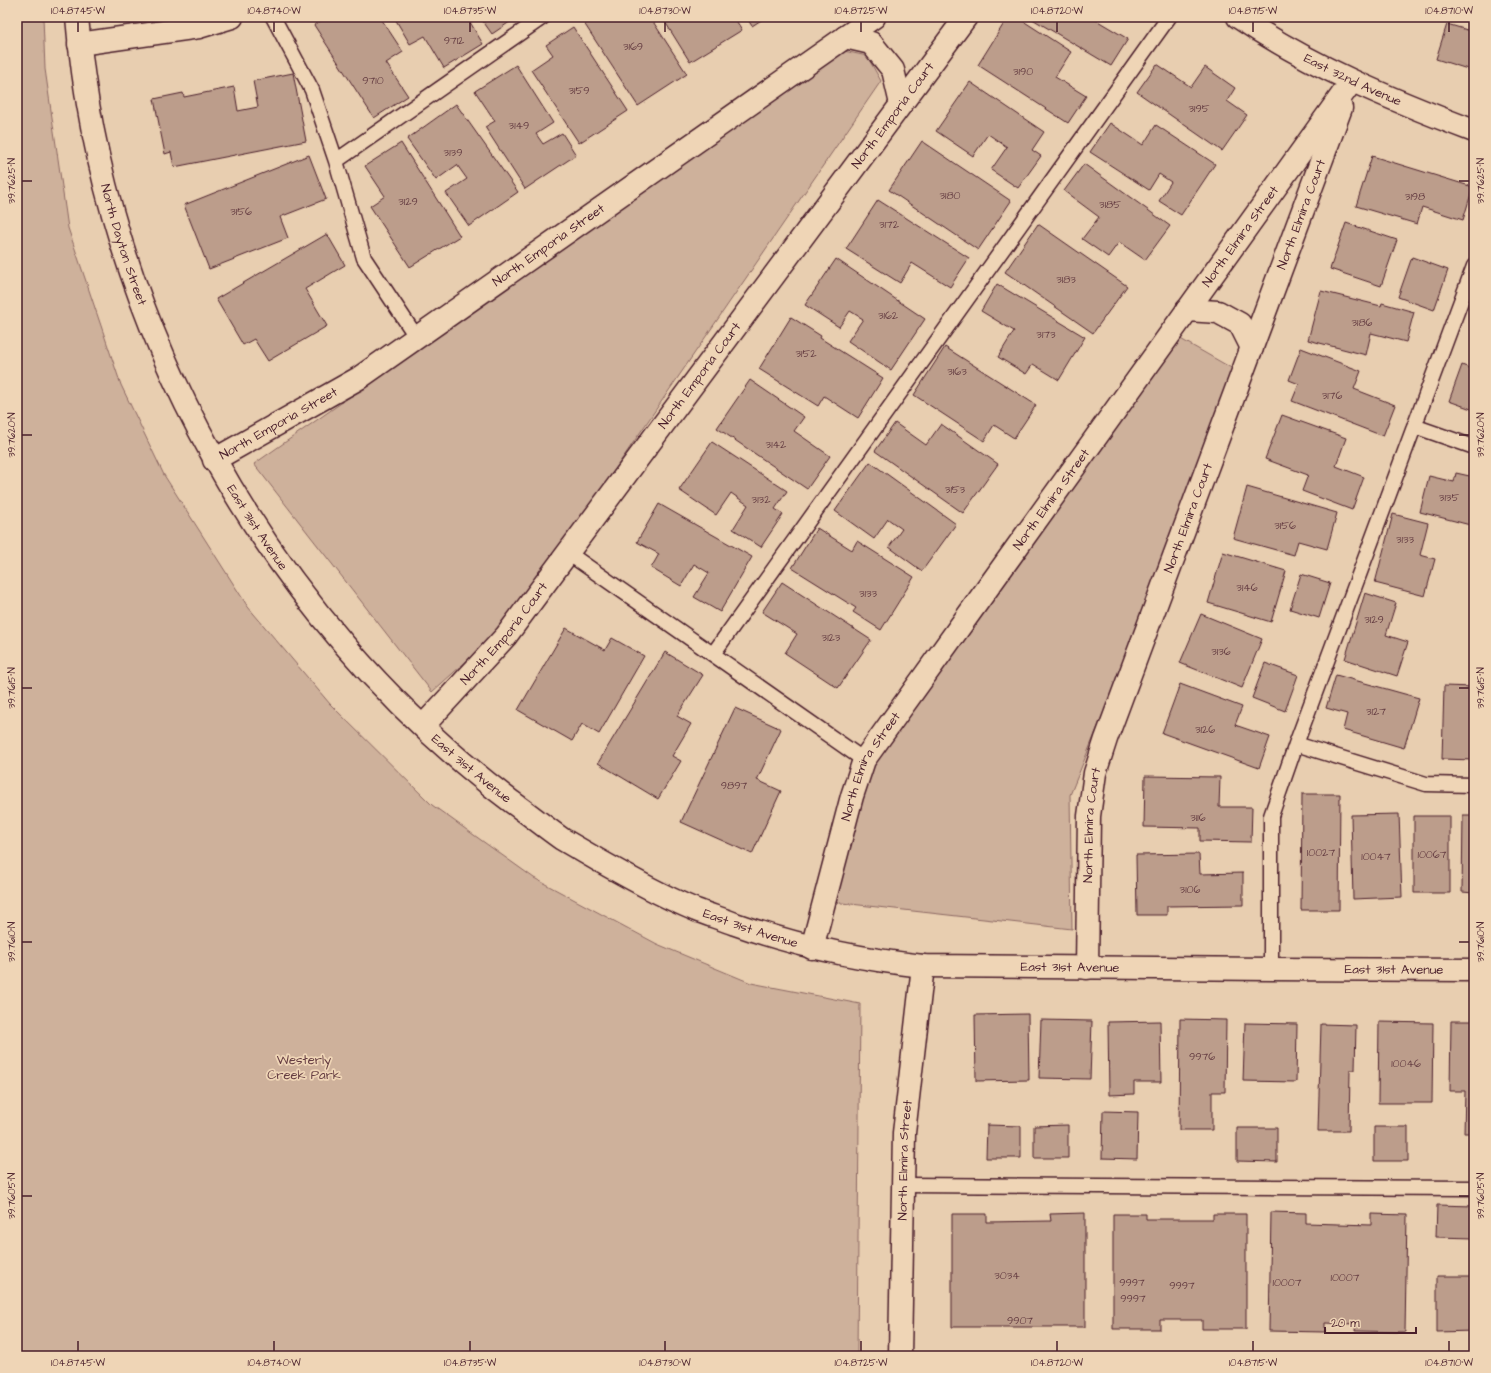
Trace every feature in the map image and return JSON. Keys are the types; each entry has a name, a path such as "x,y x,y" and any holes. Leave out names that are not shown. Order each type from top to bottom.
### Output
{"street":[{"name":"North Dayton Street","path":"77,17 87,102 108,197 137,290 174,380 214,460"},
{"path":"79,44 199,28 232,17"},
{"name":"North Emporia Street","path":"214,460 359,378 874,17"},
{"name":"North Emporia Court","path":"422,726 506,636 966,17"},
{"name":"East 32nd Avenue","path":"1238,17 1316,63 1352,81 1417,109 1474,131"},
{"path":"845,37 871,43 893,70 901,104"},
{"name":"North Elmira Street","path":"812,948 852,796 864,760 1352,81"},
{"name":"North Elmira Court","path":"1087,968 1089,816 1095,772 1352,81"},
{"path":"1187,310 1218,312 1240,324 1252,348"},
{"name":"East 31st Avenue","path":"214,460 254,526 300,590 349,651 402,708 481,778 562,838 634,881 697,911 776,938 812,948 882,962 923,966 1474,970"},
{"name":"North Elmira Street","path":"900,1356 904,1133 923,966"}],"lane":[{"path":"273,17 312,90 336,162 364,258 417,338"},
{"path":"336,162 542,17"},
{"path":"713,654 1169,17"},
{"path":"1271,969 1271,816 1296,744 1474,266"},
{"path":"1414,426 1474,447"},
{"path":"568,553 864,760"},
{"path":"1296,744 1426,784 1474,785"},
{"path":"904,1185 1474,1188"}],"green space":[{"name":"Westerly Creek Park","path":"17,17 43,17 45,69 68,228 121,385 164,475 248,607 330,704 432,805 534,878 657,944 751,983 860,1004 857,1356 17,1356"},
{"path":"105,17 173,17 128,23 107,20"},
{"path":"844,51 867,56 881,81 511,621 432,692 254,464"},
{"path":"1170,333 1242,374 1070,795 1072,929 833,902 864,760"}],"building":[{"path":"328,17 380,17 403,52 386,63 408,96 374,118 314,25"},
{"path":"394,17 467,17 483,44 444,68 425,36 410,44"},
{"path":"480,17 517,17 492,34"},
{"path":"580,17 650,17 687,74 638,106"},
{"path":"662,17 734,17 742,30 690,62"},
{"path":"746,17 766,17 752,26"},
{"path":"1008,17 1017,17 1071,52 1055,77 1086,96 1068,123 978,65"},
{"path":"1029,17 1091,17 1128,39 1111,66"},
{"path":"1459,17 1474,17 1474,21"},
{"path":"1447,24 1474,32 1474,71 1436,59"},
{"path":"573,27 628,111 579,143 531,70 553,55 546,45"},
{"path":"1157,64 1191,87 1205,67 1235,88 1227,101 1247,115 1222,151 1137,92"},
{"path":"516,65 553,123 536,134 543,144 562,133 576,155 525,189 485,127 495,121 475,91"},
{"path":"293,73 306,141 174,167 171,152 165,154 154,99 183,93 184,97 234,87 238,111 258,107 253,81"},
{"path":"970,82 1044,132 1032,150 1041,156 1018,188 991,170 1007,147 988,134 973,156 936,131"},
{"path":"456,104 518,192 469,226 446,193 467,179 457,165 436,180 407,139"},
{"path":"1110,123 1143,145 1156,125 1215,164 1181,215 1159,201 1171,182 1159,174 1149,190 1090,152"},
{"path":"922,141 1011,201 978,250 889,190"},
{"path":"401,143 460,236 410,267 370,206 385,196 365,166"},
{"path":"309,155 326,199 280,217 288,238 209,269 184,205"},
{"path":"1372,156 1473,187 1463,220 1422,207 1417,224 1356,206"},
{"path":"1084,164 1170,226 1145,260 1119,242 1108,257 1082,239 1099,217 1064,191"},
{"path":"878,200 969,258 950,287 912,263 900,283 846,249"},
{"path":"1346,223 1397,240 1381,286 1330,269"},
{"path":"1038,224 1127,286 1093,333 1005,272"},
{"path":"327,234 345,265 305,289 327,326 268,361 254,339 243,345 216,299"},
{"path":"1412,257 1448,270 1434,310 1398,297"},
{"path":"836,259 925,319 891,370 848,341 863,319 850,311 839,327 805,305"},
{"path":"997,284 1085,337 1059,380 1033,364 1026,374 998,357 1014,331 981,311"},
{"path":"1321,291 1381,306 1382,303 1414,312 1406,342 1371,333 1366,355 1308,340"},
{"path":"791,317 821,336 820,338 883,378 858,418 824,396 818,406 759,369"},
{"path":"945,347 1036,405 1014,438 994,425 984,441 914,395"},
{"path":"1301,348 1361,371 1354,389 1395,405 1383,436 1292,401 1299,384 1289,380"},
{"path":"1462,365 1474,370 1474,410 1449,401"},
{"path":"750,380 804,417 794,431 830,456 807,489 717,428"},
{"path":"1282,415 1346,438 1336,466 1364,477 1352,510 1302,491 1308,475 1265,459"},
{"path":"895,423 926,445 941,424 998,464 963,513 875,451"},
{"path":"712,442 787,491 775,509 783,514 761,547 733,529 748,505 731,493 716,515 679,490"},
{"path":"870,462 956,524 922,571 889,547 902,529 888,519 874,539 835,511"},
{"path":"1456,473 1474,477 1474,526 1420,512 1429,476 1454,482"},
{"path":"1247,487 1337,513 1327,549 1298,541 1294,555 1233,538"},
{"path":"659,504 752,557 720,612 694,597 709,573 694,564 681,586 651,568 659,554 637,542"},
{"path":"1393,514 1428,523 1420,555 1435,559 1425,596 1375,583"},
{"path":"817,528 852,550 857,541 914,577 881,630 853,612 856,608 792,568"},
{"path":"1223,552 1286,571 1271,622 1208,603"},
{"path":"1301,574 1330,583 1319,618 1290,609"},
{"path":"782,582 871,640 838,688 785,653 797,634 762,612"},
{"path":"1365,593 1396,603 1386,635 1408,642 1397,676 1345,659"},
{"path":"1201,614 1262,639 1242,688 1180,663"},
{"path":"566,628 605,650 612,638 644,656 599,734 582,724 572,741 518,710"},
{"path":"665,652 703,675 677,716 691,724 672,756 681,761 658,799 598,763"},
{"path":"1265,663 1298,675 1285,711 1252,698"},
{"path":"1336,675 1419,698 1404,748 1343,730 1347,714 1326,708"},
{"path":"1180,684 1242,707 1235,725 1270,737 1259,768 1162,733"},
{"path":"1444,686 1474,687 1474,760 1442,759"},
{"path":"735,708 781,729 757,780 781,791 752,854 681,822"},
{"path":"1145,776 1220,777 1219,807 1252,807 1251,842 1200,841 1200,828 1144,827"},
{"path":"1302,794 1340,794 1339,910 1301,910"},
{"path":"1399,814 1402,897 1353,899 1351,815"},
{"path":"1463,815 1474,815 1474,893 1462,892"},
{"path":"1414,816 1450,816 1450,893 1414,893"},
{"path":"1199,854 1200,874 1243,873 1243,905 1167,906 1167,915 1137,915 1136,855"},
{"path":"1028,1014 1029,1080 976,1081 975,1015"},
{"path":"1180,1019 1226,1020 1225,1092 1212,1092 1212,1130 1179,1130"},
{"path":"1041,1020 1092,1021 1090,1079 1039,1078"},
{"path":"1160,1021 1161,1082 1134,1082 1134,1094 1109,1095 1108,1022"},
{"path":"1451,1021 1474,1021 1474,1133 1464,1133 1465,1091 1450,1091"},
{"path":"1379,1022 1433,1023 1432,1103 1378,1103"},
{"path":"1245,1023 1297,1024 1296,1082 1243,1081"},
{"path":"1321,1024 1356,1025 1355,1070 1350,1070 1349,1131 1318,1131"},
{"path":"1103,1111 1138,1112 1137,1159 1102,1158"},
{"path":"987,1125 1021,1126 1021,1158 986,1158"},
{"path":"1068,1125 1068,1158 1034,1158 1034,1126"},
{"path":"1374,1127 1408,1127 1408,1161 1374,1161"},
{"path":"1237,1128 1277,1128 1277,1162 1237,1161"},
{"path":"1437,1205 1474,1206 1474,1238 1436,1237"},
{"path":"1271,1212 1306,1213 1306,1223 1371,1225 1371,1214 1407,1215 1405,1332 1355,1331 1356,1324 1325,1323 1325,1332 1269,1331"},
{"path":"1085,1213 1085,1327 952,1327 952,1214 987,1214 987,1222 1051,1221 1050,1214"},
{"path":"1113,1214 1146,1214 1146,1219 1213,1219 1213,1214 1246,1214 1246,1329 1202,1329 1202,1320 1160,1320 1160,1329 1113,1329"},
{"path":"1437,1276 1474,1276 1474,1331 1437,1332"}]}
